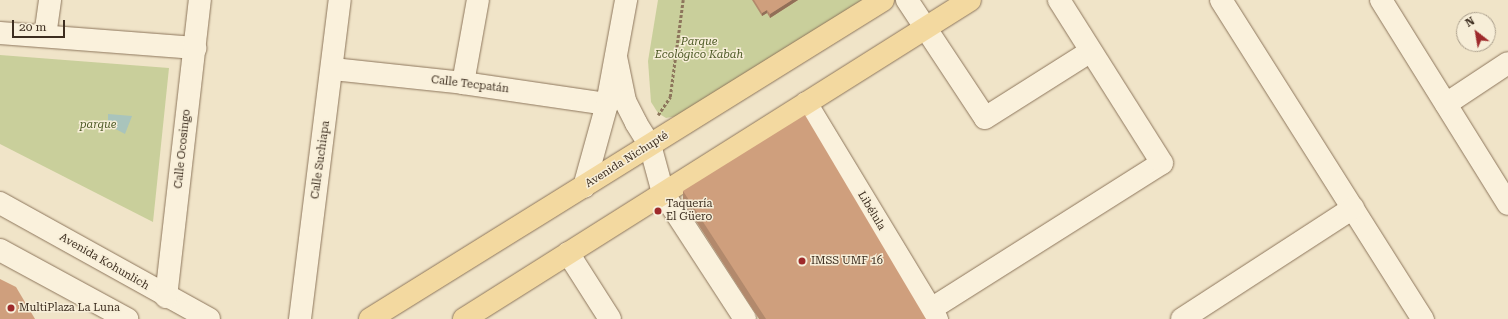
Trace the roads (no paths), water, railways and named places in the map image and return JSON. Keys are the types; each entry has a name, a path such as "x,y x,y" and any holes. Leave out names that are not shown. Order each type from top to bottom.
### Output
{"main road":[{"name":"Avenida Nichupté","path":"370,319 584,187 647,140 883,0"},
{"path":"474,316 568,253 970,0"}],"street":[{"path":"45,36 50,0"},
{"name":"Calle Ocosingo","path":"166,297 200,0"},
{"name":"Calle Suchiapa","path":"300,319 333,69 340,0"},
{"path":"463,83 478,0"},
{"path":"584,187 607,104 626,0"},
{"path":"907,0 985,118 1091,51"},
{"path":"934,314 1162,163 1059,0"},
{"path":"1221,0 1424,319"},
{"path":"1381,0 1508,204"},
{"path":"0,33 195,48"},
{"path":"616,57 625,101 647,140 664,193 745,319"},
{"path":"1446,104 1508,63"},
{"name":"Calle Tecpatán","path":"333,69 463,83 607,104"},
{"name":"Libélula","path":"806,103 934,314"},
{"name":"Avenida Kohunlich","path":"0,203 166,297 209,319"},
{"path":"1182,319 1353,208"},
{"path":"0,250 127,319"},
{"path":"568,253 610,319"}],"water":[{"path":"108,114 132,116 125,134 108,125"}],"place":[{"name":"Taquería El Güero","path":"658,211"},
{"name":"IMSS UMF 16","path":"802,261"},
{"name":"MultiPlaza La Luna","path":"11,308"}],"park label":[{"name":"Parque Ecológico Kabah","path":"699,49"},
{"name":"parque","path":"98,125"}]}
